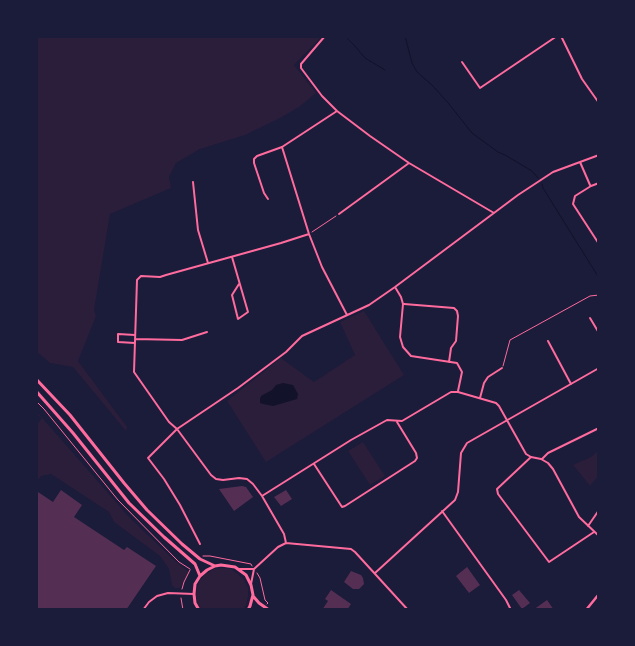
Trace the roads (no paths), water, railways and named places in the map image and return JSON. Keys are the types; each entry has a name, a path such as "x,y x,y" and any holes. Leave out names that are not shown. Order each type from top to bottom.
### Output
{"main road":[{"path":"36,379 70,415 147,510 200,559 215,566"},
{"path":"36,392 73,433 129,503 195,564 200,576"},
{"path":"199,610 195,603 194,594 195,584 200,576 215,566 228,565 246,575 258,603 268,609"},
{"path":"248,610 253,595"}],"street":[{"path":"325,36 301,64 301,68 337,111 410,163 494,213"},
{"path":"462,62 480,88 557,36"},
{"path":"561,36 582,79 599,103"},
{"path":"268,199 264,193 254,159 257,156 282,147 337,111"},
{"path":"282,147 309,234 322,267 347,315"},
{"path":"200,544 180,505 148,458 177,429 269,366 302,336 368,305 553,172 599,155"},
{"path":"580,162 591,186"},
{"path":"339,214 410,163"},
{"path":"193,182 198,230 208,263"},
{"path":"599,183 575,196 573,204 599,244"},
{"path":"286,543 284,534 253,484 247,479 223,480 210,475 177,429 169,422 134,372 137,280 140,276 160,277 309,234"},
{"path":"232,257 248,312 238,318 232,295 239,284"},
{"path":"395,287 403,304 400,337 402,347 411,356 457,363 462,372 458,392"},
{"path":"403,304 454,308 457,311 456,341 451,348 449,362"},
{"path":"590,318 599,333"},
{"path":"135,339 182,340 207,332"},
{"path":"135,335 118,334 118,342 135,343"},
{"path":"548,342 571,384"},
{"path":"480,398 484,383 488,377 502,368"},
{"path":"375,573 455,500 458,492 461,453 467,443 599,368"},
{"path":"262,496 351,440 387,420 402,421 451,392 458,392 496,403 499,406 526,454 548,463 579,517 599,536"},
{"path":"314,464 342,507 345,506 408,466 417,458 397,421"},
{"path":"541,459 599,428"},
{"path":"531,457 497,489 498,494 549,562 594,532"},
{"path":"588,526 599,510"},
{"path":"442,511 506,600 511,610"},
{"path":"251,584 254,569 278,547 286,543 351,549 408,610"},
{"path":"239,570 254,569"},
{"path":"143,610 157,596 168,593 194,594"},
{"path":"586,610 599,594"}],"waterway":[{"path":"345,36 365,58 385,70"},
{"path":"405,36 412,63 417,72 433,86 472,133 498,152 532,171 538,178"},
{"path":"542,184 599,278"}]}
